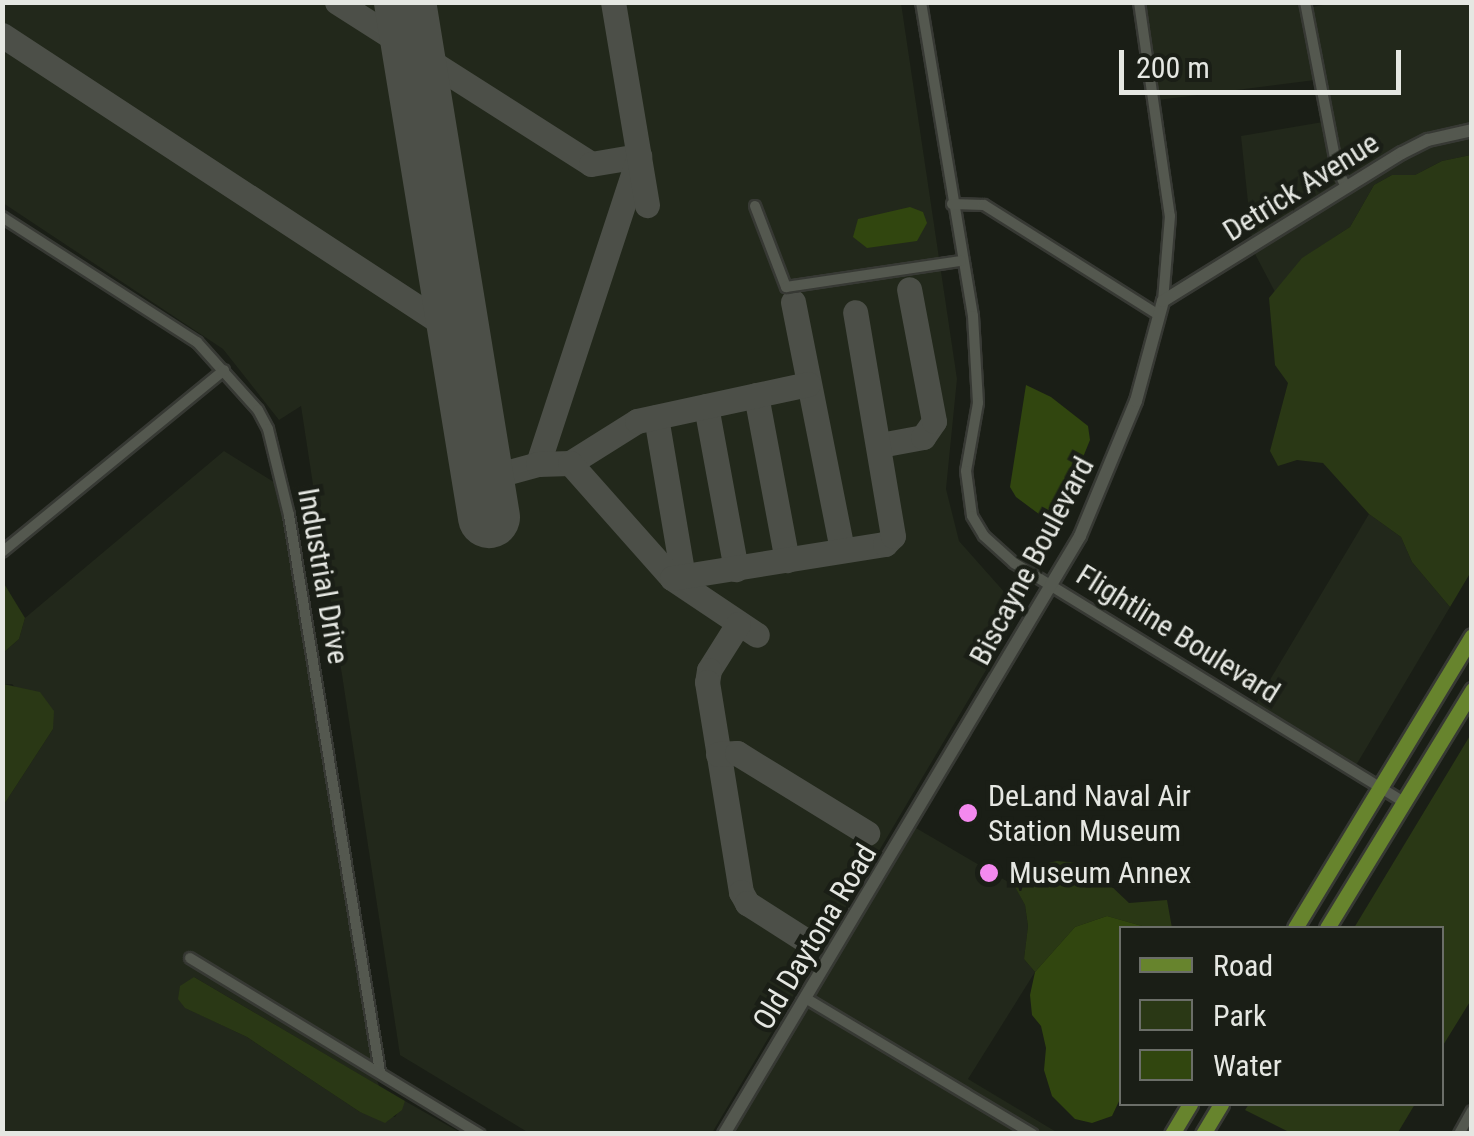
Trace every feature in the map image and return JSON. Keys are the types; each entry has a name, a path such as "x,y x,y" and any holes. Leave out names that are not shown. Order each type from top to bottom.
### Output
{"main road":[{"path":"1296,926 1472,636"},
{"path":"1328,926 1472,690"},
{"path":"1172,1134 1189,1106"},
{"path":"1203,1134 1220,1106"}],"street":[{"path":"922,4 938,2"},
{"name":"Biscayne Boulevard","path":"947,765 1054,587 1131,416 1160,308 1170,216 1139,2"},
{"path":"1305,2 1337,168 1346,187"},
{"name":"Flightline Boulevard","path":"922,4 980,372 966,471 972,516 999,553 1404,802"},
{"name":"Detrick Avenue","path":"1160,308 1346,187 1428,140 1472,130"},
{"path":"952,204 984,205 1160,308"},
{"path":"755,206 786,287 961,261"},
{"name":"Industrial Drive","path":"2,217 198,342 258,410 275,449 380,1072"},
{"path":"2,552 224,370"},
{"name":"Old Daytona Road","path":"724,1134 947,765"},
{"path":"190,958 480,1134"},
{"path":"807,999 1033,1134"},
{"path":"1459,1134 1472,1112"}],"shaded area":[{"path":"1342,2 1471,3 1471,125 1348,180 1342,167 1311,7"},
{"path":"2,3 901,3 957,379 946,489 959,541 1021,611 712,1133 529,1133 400,1055 301,406 279,420 223,349 3,203"},
{"path":"1144,3 1300,3 1315,80 1158,100"},
{"path":"1323,122 1340,185 1252,240 1241,136"},
{"path":"1471,135 1471,155 1442,161 1415,175 1392,175 1374,185 1350,227 1303,258 1275,292 1254,252 1405,157 1431,145"},
{"path":"224,451 277,484 373,1062 279,1006 375,1075 379,1086 194,977 186,1008 247,1037 360,1112 395,1117 405,1101 461,1133 3,1133 3,806 53,729 12,684 3,684 3,653 19,639 25,618"},
{"path":"1369,514 1401,537 1412,562 1450,607 1355,767 1255,705"},
{"path":"916,828 1015,886 1025,905 1028,926 1024,959 1035,972 968,1079 1058,1133 1043,1133 814,998"},
{"path":"809,1006 1024,1134 731,1134"}],"green space":[{"path":"1471,155 1472,570 1450,607 1412,562 1401,537 1369,514 1323,463 1297,460 1278,466 1270,451 1288,383 1275,365 1269,298 1302,258 1350,227 1374,185 1392,175 1415,175 1442,161"},
{"path":"3,582 25,618 19,639 3,653"},
{"path":"3,684 40,692 54,711 53,729 3,806"},
{"path":"1471,734 1471,1000 1444,1044 1444,926 1355,926"},
{"path":"1057,861 1088,864 1129,903 1167,900 1172,926 1142,926 1107,916 1075,927 1035,972 1024,959 1028,926 1025,905 1015,887 1016,881 1040,865"},
{"path":"194,977 405,1101 402,1110 385,1123 360,1112 247,1037 185,1008 178,999 180,986"},
{"path":"1248,1106 1414,1106 1397,1134 1291,1133 1245,1110"}],"water":[{"path":"910,207 923,212 927,223 917,241 867,248 853,237 858,219"},
{"path":"1026,385 1051,397 1088,426 1090,440 1055,526 1016,497 1010,487"},
{"path":"1107,916 1142,926 1119,926 1119,1101 1112,1116 1092,1123 1075,1119 1052,1096 1044,1070 1046,1048 1041,1026 1032,1015 1030,995 1035,972 1075,927"}],"taxiway":[{"path":"337,2 591,164 639,156 538,464 483,479"},
{"path":"613,2 647,205"},
{"path":"2,35 460,335"},
{"path":"880,445 923,437 934,421 909,289"},
{"path":"793,302 842,549"},
{"path":"672,578 885,544 893,536 855,312"},
{"path":"570,463 637,421 808,384"},
{"path":"756,395 787,560"},
{"path":"706,406 736,569"},
{"path":"656,417 683,577"},
{"path":"538,464 570,463 672,578 757,635"},
{"path":"738,624 709,670 707,682 741,892 747,903 802,938"},
{"path":"718,754 737,753 867,833"}],"runway":[{"path":"405,2 489,517"}],"place":[{"name":"DeLand Naval Air Station Museum","path":"968,813"},
{"name":"Museum Annex","path":"989,873"}]}
